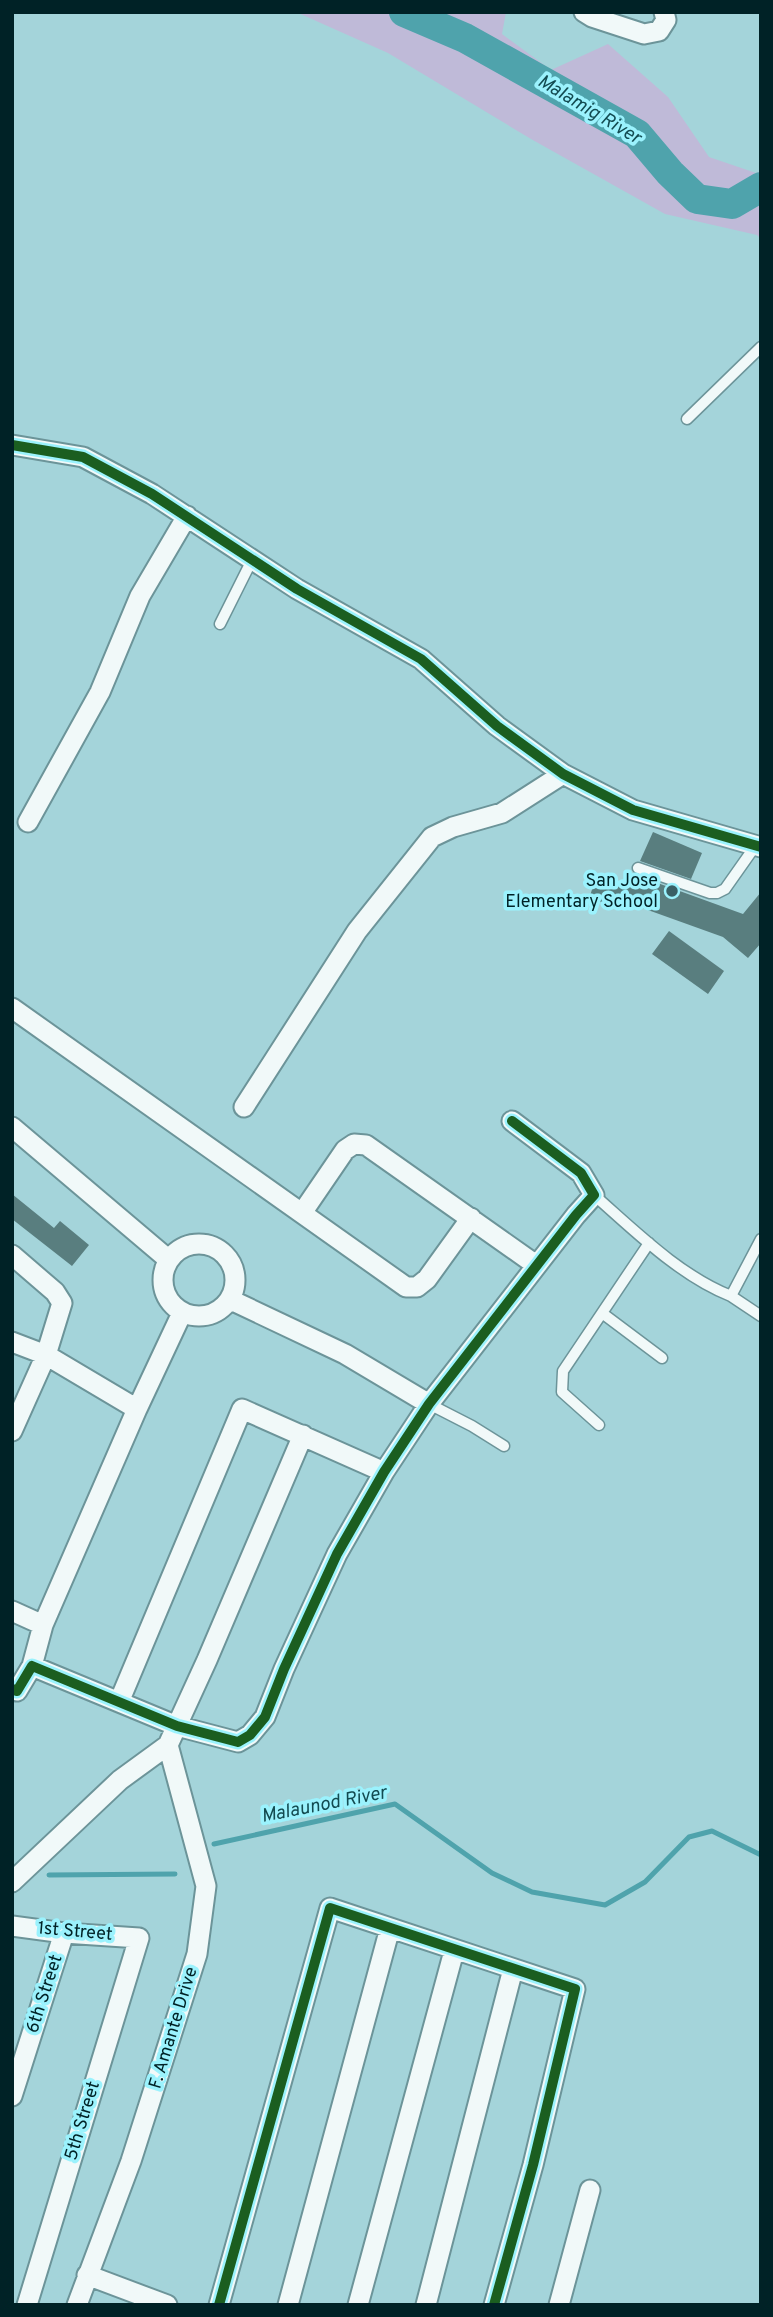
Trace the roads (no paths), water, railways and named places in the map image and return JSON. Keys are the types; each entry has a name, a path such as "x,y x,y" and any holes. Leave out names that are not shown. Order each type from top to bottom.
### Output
{"street":[{"path":"584,12 644,34 659,31 666,20 664,12"},
{"path":"12,445 83,457 152,494 297,589 421,659 497,726 563,774 633,810 758,846"},
{"path":"28,822 100,692 140,596 187,516"},
{"path":"244,1107 357,931 432,837 453,827 502,813 563,774"},
{"path":"12,1008 406,1287 417,1287 427,1279 471,1218"},
{"path":"33,1666 177,1726 238,1742 250,1735 265,1717 337,1554 384,1472 429,1404 536,1265 594,1195 581,1173 512,1121"},
{"path":"12,1126 169,1260"},
{"path":"302,1213 345,1150 354,1144 366,1145 536,1265"},
{"path":"201,1244 224,1253 236,1276 231,1300 214,1314 193,1317 182,1313 166,1295 163,1283 169,1260 177,1251 189,1245 201,1244"},
{"path":"12,1255 55,1292 62,1303 46,1356 13,1429"},
{"path":"231,1300 345,1354 429,1404"},
{"path":"12,1689 17,1691 33,1666 43,1625 182,1313"},
{"path":"12,1342 46,1356 137,1409"},
{"path":"119,1702 242,1409 384,1472"},
{"path":"12,1882 121,1780 168,1745 303,1435"},
{"path":"12,1611 43,1625"},
{"name":"F. Amante Drive","path":"77,2305 131,2161 197,1954 206,1886 168,1745"},
{"path":"219,2305 330,1908 576,1989 533,2165 494,2305"},
{"name":"1st Street","path":"12,1926 139,1938"},
{"path":"288,2305 390,1928"},
{"name":"6th Street","path":"12,2096 64,1933"},
{"name":"5th Street","path":"27,2305 139,1938"},
{"path":"358,2305 454,1951"},
{"path":"426,2305 513,1969"},
{"path":"559,2305 590,2190"},
{"path":"87,2275 167,2305"}],"lane":[{"path":"687,419 761,346"},
{"path":"220,624 253,560"},
{"path":"638,868 710,893 717,893 725,889 758,846"},
{"path":"594,1195 649,1243 710,1288 731,1296 761,1316"},
{"path":"731,1296 761,1240"},
{"path":"599,1425 562,1392 563,1371 649,1243"},
{"path":"602,1313 662,1359"},
{"path":"429,1404 503,1446"}],"waterway":[{"name":"Malamig River","path":"404,12 465,38 637,134 670,173 697,199 732,204 761,187"},
{"name":"Malaunod River","path":"214,1844 395,1804 492,1873 532,1892 605,1905 645,1882 689,1837 712,1831 761,1855"},
{"name":"Malaunod River","path":"49,1875 175,1874"}],"place":[{"name":"San Jose Elementary School","path":"672,891"}]}
